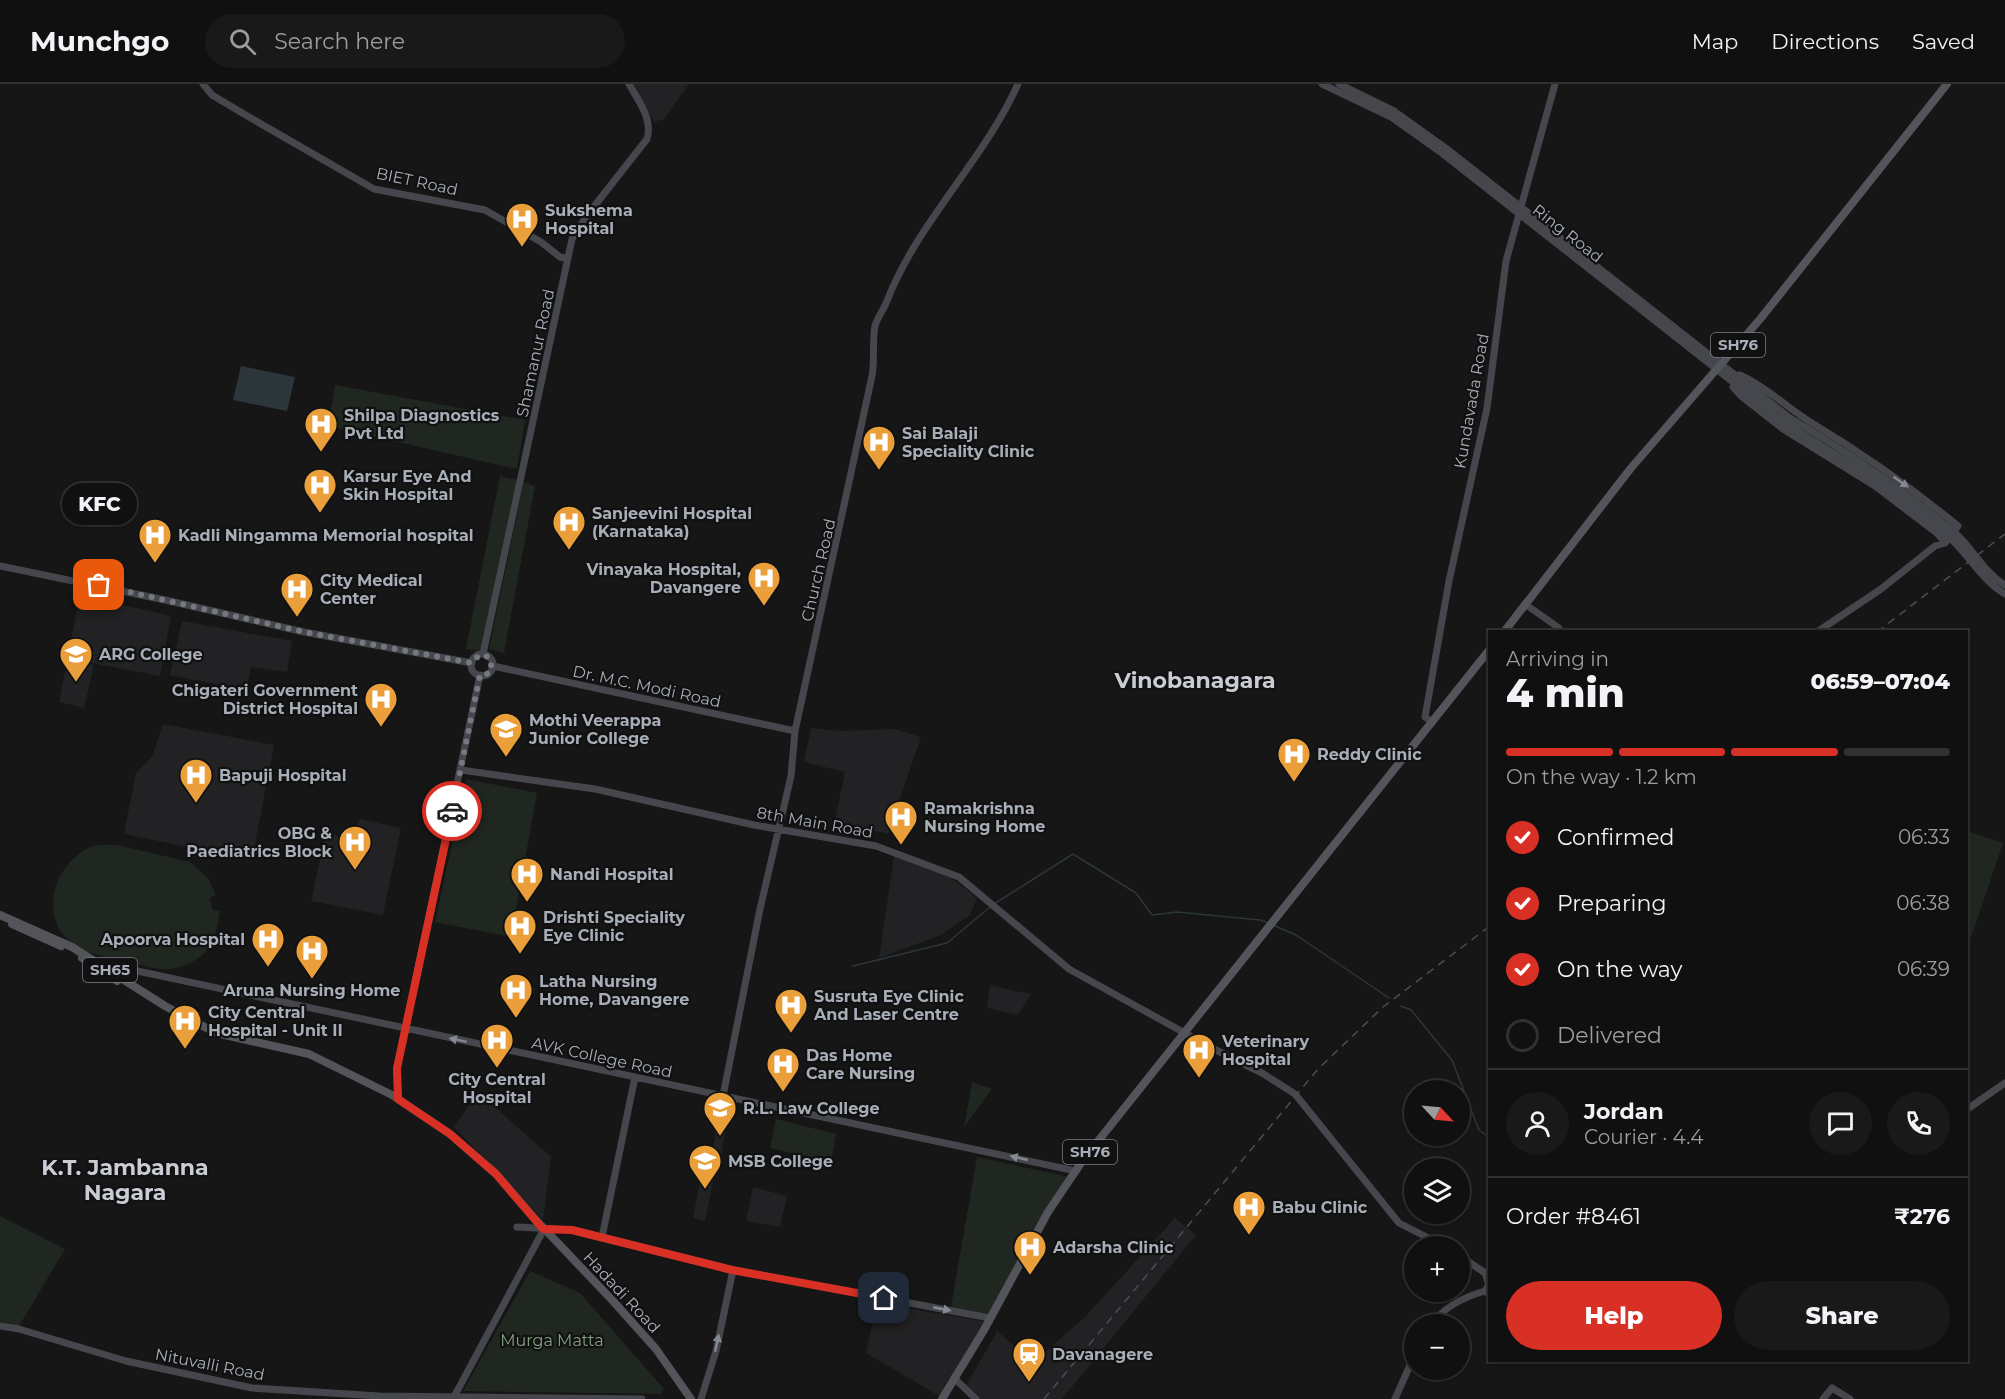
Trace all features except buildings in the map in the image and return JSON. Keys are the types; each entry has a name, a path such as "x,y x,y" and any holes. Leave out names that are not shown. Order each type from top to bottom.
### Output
{"main road":[{"name":"SH76","path":"1506,630 1631,468 1719,367 1947,84"},
{"name":"SH76","path":"942,1399 990,1318 1048,1212 1076,1171 1488,652"},
{"name":"Hadadi Road","path":"0,915 44,932 100,963 114,976 165,1006 216,1033 309,1054 398,1099 450,1134 496,1174 543,1229 656,1350 691,1399"},
{"path":"0,920 59,946 114,976"}],"street":[{"name":"BIET Road","path":"203,84 221,100 374,189 485,210 568,260"},
{"name":"Shamanur Road","path":"483,654 490,611 572,239 585,218 647,139 650,130 648,121 629,84"},
{"name":"Church Road","path":"723,1096 791,776 795,731 872,376 875,323 882,314 905,261 927,224 988,137 1018,84"},
{"name":"Ring Road","path":"1322,84 1391,117 1520,208"},
{"name":"Ring Road","path":"1339,84 1394,111 1788,420"},
{"name":"Kundavada Road","path":"1432,722 1425,717 1430,685 1449,581 1487,408 1506,261 1555,84"},
{"path":"1727,373 1753,381 1919,495 1958,526 1945,543 1935,546 1881,589 1820,630"},
{"path":"1727,373 1741,396 1775,423 1875,486 1938,534 1945,543"},
{"path":"1788,420 1910,498 1963,541 1991,575 2005,585"},
{"path":"1788,420 1947,535 1985,580 2005,594"},
{"path":"0,566 154,597 304,632 472,663"},
{"path":"1526,604 1559,630"},
{"path":"483,654 491,658 493,666 489,673 480,675 473,670 472,663 476,656 483,654"},
{"name":"Dr. M.C. Modi Road","path":"493,666 795,731"},
{"path":"398,1099 397,1068 480,675"},
{"name":"8th Main Road","path":"461,770 596,789 778,829 890,850 959,877 1069,969 1187,1032 1210,1047 1262,1072 1299,1096 1399,1223 1424,1236"},
{"name":"AVK College Road","path":"100,963 1076,1171"},
{"path":"114,976 124,968"},
{"path":"602,1237 635,1077"},
{"path":"1968,1109 2005,1083"},
{"path":"517,1227 572,1230 732,1270 990,1318"},
{"path":"454,1397 543,1229"},
{"path":"1441,1314 1457,1302 1488,1290 1485,1273 1470,1263"},
{"path":"701,1399 716,1352 732,1270"},
{"name":"Nituvalli Road","path":"0,1326 20,1329 126,1361 252,1388 379,1396 642,1399"},
{"path":"953,1379 975,1399"},
{"path":"1395,1399 1404,1379"},
{"path":"1822,1399 1832,1388 1850,1399"}],"shaded area":[{"path":"633,84 689,84 664,119 654,122"},
{"path":"241,366 295,377 287,411 233,400"},
{"path":"80,595 171,616 160,676 81,661 94,665 84,708 59,702"},
{"path":"182,621 292,641 287,672 251,667 246,690 170,675"},
{"name":"Bapuji Hospital","path":"163,724 274,745 252,860 124,834 136,773 152,757"},
{"path":"811,728 841,731 894,729 921,737 888,834 835,821 845,772 804,762"},
{"name":"OBG & Paediatrics Block","path":"359,819 401,828 383,915 311,901 326,833 354,840"},
{"path":"894,856 950,877 977,898 970,915 941,935 879,958"},
{"path":"990,985 1031,994 1018,1015 987,1008"},
{"path":"478,1092 551,1157 543,1220 454,1127"},
{"name":"R.L. Law College","path":"719,1119 727,1120 721,1155 712,1153"},
{"name":"MSB College","path":"704,1159 717,1162 705,1221 693,1218"},
{"path":"753,1187 787,1196 780,1227 746,1221"},
{"path":"1175,1218 1196,1235 1062,1399 981,1399 966,1386 997,1331 1034,1362 1086,1316"},
{"path":"877,1303 988,1322 943,1398 866,1353"}],"green space":[{"path":"335,385 525,420 517,469 328,426"},
{"path":"500,476 518,480 482,651 466,649"},
{"path":"524,482 535,486 504,653 489,649"},
{"path":"466,779 537,793 511,937 435,922"},
{"path":"1968,832 2003,843 1968,946"},
{"path":"117,845 190,862 208,878 216,895 209,898 213,910 220,911 212,941 207,950 198,958 173,968 152,968 87,952 70,942 60,930 53,904 60,877 68,865 90,847"},
{"path":"972,1082 992,1089 964,1127"},
{"path":"776,1119 836,1134 831,1162 770,1148"},
{"path":"977,1157 1069,1177 990,1315 951,1307"},
{"path":"0,1216 65,1249 19,1326 0,1322"},
{"name":"Murga Matta","path":"530,1271 580,1293 664,1389 661,1394 463,1391"}],"waterway":[{"path":"994,904 1073,854 1136,893 1152,915 1177,912 1260,920 1269,923"},
{"path":"853,966 947,943 990,907"},
{"path":"1273,925 1296,935 1389,998"},
{"path":"1401,1006 1411,1010 1452,1060 1479,1130 1488,1137"}],"railway":[{"path":"1880,630 2005,534"},
{"path":"1044,1399 1318,1069 1383,1007 1488,928"}],"way so far":[{"path":"99,585 304,632 472,663 476,656 484,654 489,657 493,663 492,669 486,675 480,675 452,811"}],"place":[{"name":"Sukshema Hospital","path":"522,248"},
{"name":"Shilpa Diagnostics Pvt Ltd","path":"321,453"},
{"name":"Sai Balaji Speciality Clinic","path":"879,471"},
{"name":"Karsur Eye And Skin Hospital","path":"320,514"},
{"name":"Sanjeevini Hospital (Karnataka)","path":"569,551"},
{"name":"Kadli Ningamma Memorial hospital","path":"155,564"},
{"name":"KFC","path":"99,585"},
{"name":"Vinayaka Hospital, Davangere","path":"764,607"},
{"name":"City Medical Center","path":"297,618"},
{"name":"ARG College","path":"76,683"},
{"name":"Chigateri Government District Hospital","path":"381,728"},
{"name":"Mothi Veerappa Junior College","path":"506,758"},
{"name":"Reddy Clinic","path":"1294,783"},
{"name":"Bapuji Hospital","path":"196,804"},
{"name":"Ramakrishna Nursing Home","path":"901,846"},
{"name":"OBG & Paediatrics Block","path":"355,871"},
{"name":"Nandi Hospital","path":"527,903"},
{"name":"Drishti Speciality Eye Clinic","path":"520,955"},
{"name":"Apoorva Hospital","path":"268,968"},
{"name":"Aruna Nursing Home","path":"312,980"},
{"name":"Latha Nursing Home, Davangere","path":"516,1019"},
{"name":"Susruta Eye Clinic And Laser Centre","path":"791,1034"},
{"name":"City Central Hospital - Unit II","path":"185,1050"},
{"name":"City Central Hospital","path":"497,1069"},
{"name":"Veterinary Hospital","path":"1199,1079"},
{"name":"Das Home Care Nursing","path":"783,1093"},
{"name":"R.L. Law College","path":"720,1137"},
{"name":"MSB College","path":"705,1190"},
{"name":"Babu Clinic","path":"1249,1236"},
{"name":"Adarsha Clinic","path":"1030,1276"},
{"name":"Davanagere","path":"1029,1383"}],"district":[{"name":"Vinobanagara","path":"1195,680"},
{"name":"K.T. Jambanna Nagara","path":"125,1180"}],"route":[{"path":"452,811 397,1068 398,1099 450,1134 496,1174 543,1229 572,1230 732,1270 884,1298"}]}
